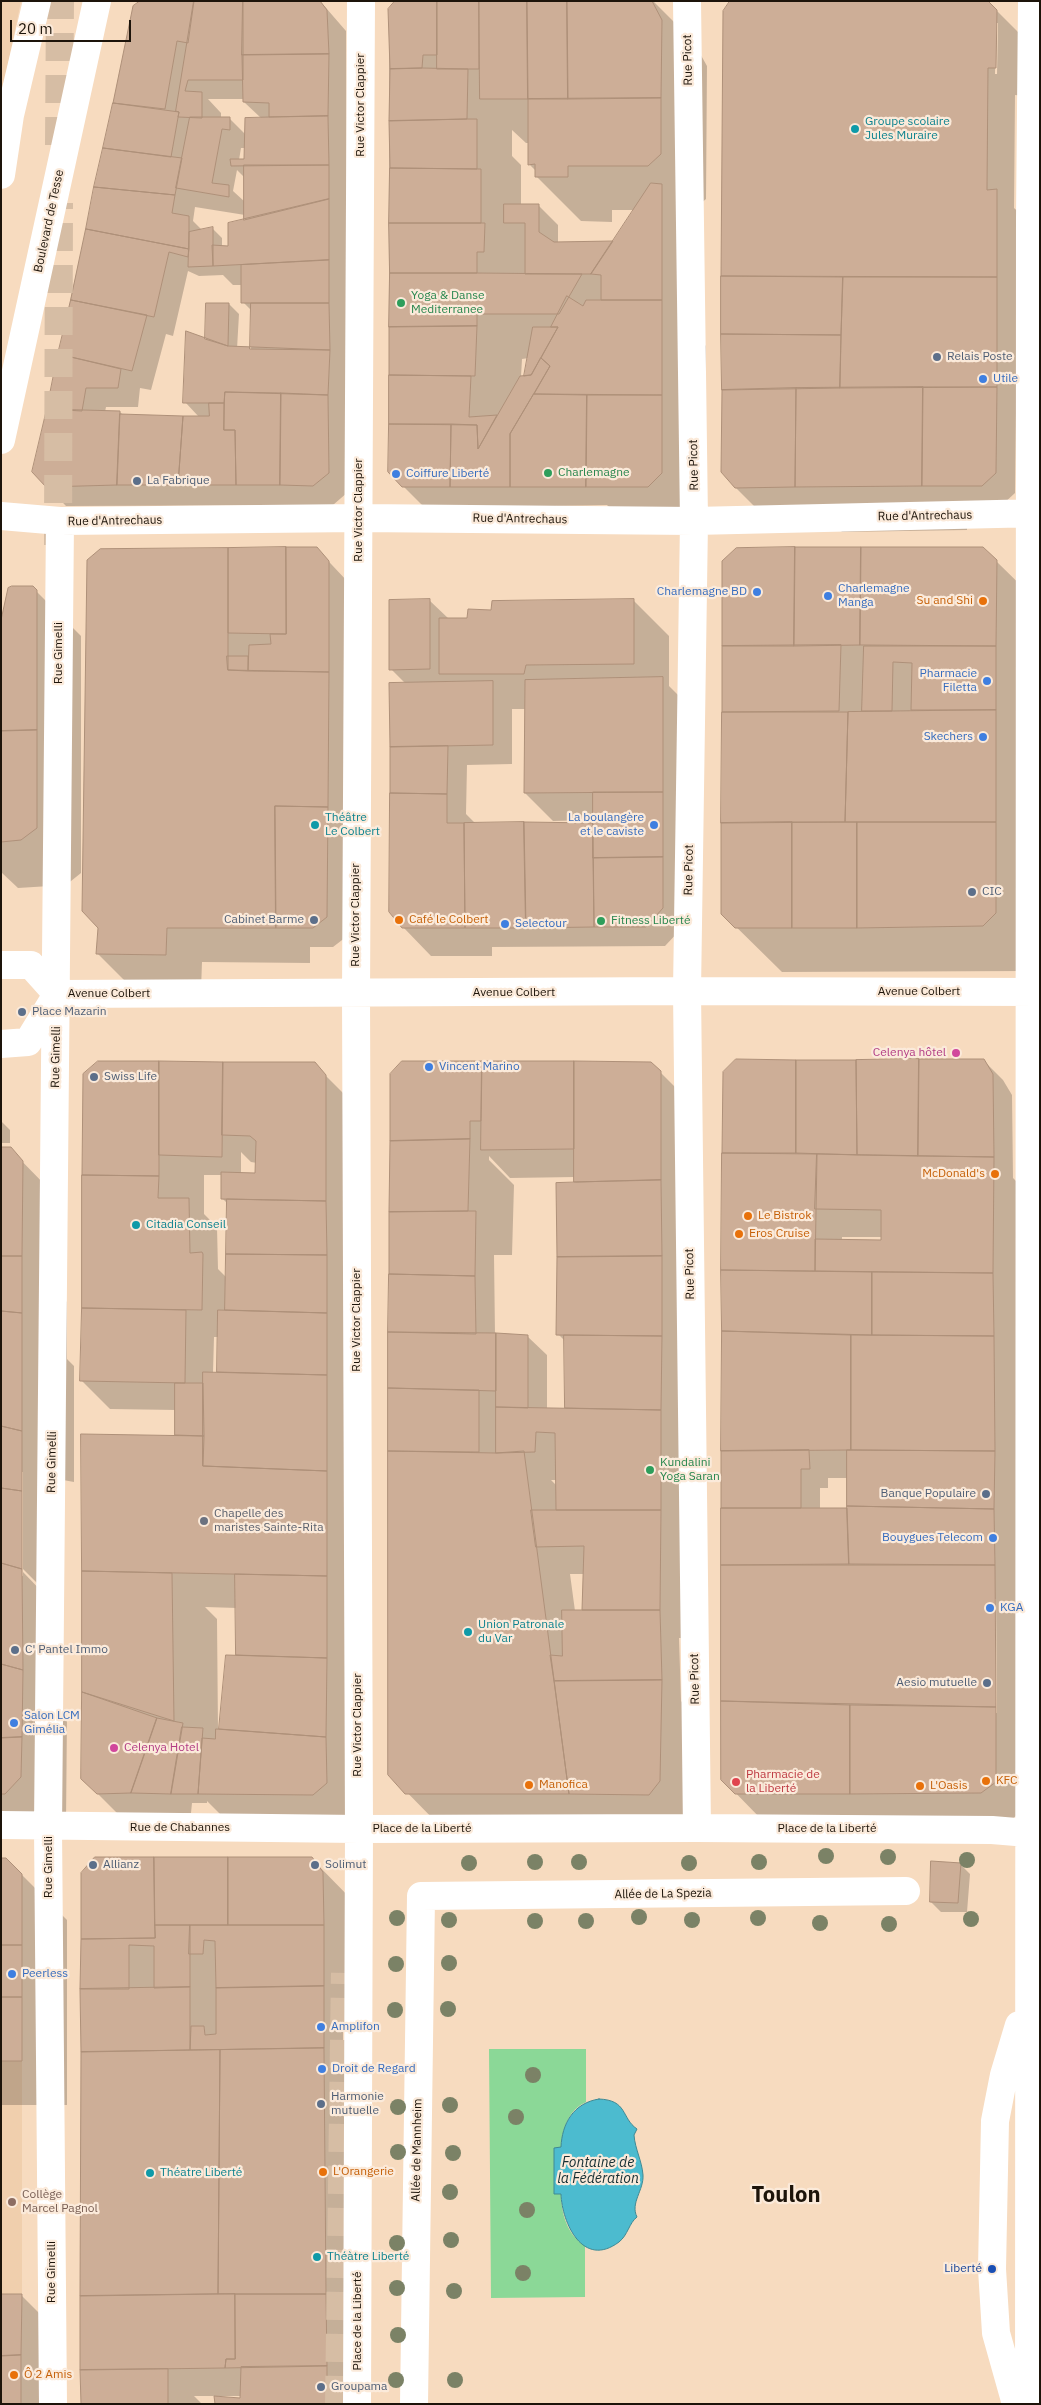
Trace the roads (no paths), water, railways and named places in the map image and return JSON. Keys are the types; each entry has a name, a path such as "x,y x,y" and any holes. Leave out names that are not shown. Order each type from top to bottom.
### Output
{"street":[{"path":"1,175 10,115 37,1"},
{"name":"Boulevard de Tesse","path":"1,440 97,1"},
{"name":"Rue Victor Clappier","path":"359,1829 356,994 362,1"},
{"name":"Rue Picot","path":"687,1 694,521 687,991 697,1828"},
{"path":"1029,2404 1028,2000 1035,1833 1036,514 1030,218 1032,1"},
{"name":"Rue d'Antrechaus","path":"1,516 60,521 358,518 694,521 1036,514"},
{"name":"Rue Gimelli","path":"53,2404 48,1826 60,521"},
{"name":"Avenue Colbert","path":"1,965 31,965 57,994 687,991 1035,992"},
{"path":"1,1044 28,1042 57,994"},
{"name":"Rue de Chabannes","path":"1,1825 359,1829"},
{"name":"Place de la Liberté","path":"357,2404 359,1829 697,1828 992,1830 1035,1833"},
{"name":"Allée de La Spezia","path":"421,1896 906,1891"},
{"name":"Allée de Mannheim","path":"414,2404 421,1896"},
{"path":"1016,2404 996,2333 992,2269 995,2121 1004,2076 1028,2000"}],"water":[{"name":"Fontaine de la Fédération","path":"608,2100 620,2106 628,2120 637,2129 634,2135 643,2181 635,2207 637,2217 624,2236 619,2242 606,2249 595,2250 585,2246 577,2239 565,2218 561,2194 554,2194 554,2148 561,2147 564,2130 576,2110 590,2101"}],"tunnel":[{"path":"59,145 60,1"},
{"path":"58,545 59,203"},
{"path":"339,2404 345,1973"}],"place":[{"name":"Groupe scolaire Jules Muraire","path":"855,129"},
{"name":"Yoga & Danse Mediterranee","path":"401,303"},
{"name":"Relais Poste","path":"937,357"},
{"name":"Utile","path":"983,379"},
{"name":"Charlemagne","path":"548,473"},
{"name":"Coiffure Liberté","path":"396,474"},
{"name":"La Fabrique","path":"137,481"},
{"name":"Charlemagne BD","path":"757,592"},
{"name":"Charlemagne Manga","path":"828,596"},
{"name":"Su and Shi","path":"983,601"},
{"name":"Pharmacie Filetta","path":"987,681"},
{"name":"Skechers","path":"983,737"},
{"name":"Théâtre Le Colbert","path":"315,825"},
{"name":"La boulangère et le caviste","path":"654,825"},
{"name":"CIC","path":"972,892"},
{"name":"Cabinet Barme","path":"314,920"},
{"name":"Café le Colbert","path":"399,920"},
{"name":"Fitness Liberté","path":"601,921"},
{"name":"Selectour","path":"505,924"},
{"name":"Place Mazarin","path":"22,1012"},
{"name":"Celenya hôtel","path":"956,1053"},
{"name":"Vincent Marino","path":"429,1067"},
{"name":"Swiss Life","path":"94,1077"},
{"name":"McDonald's","path":"995,1174"},
{"name":"Le Bistrok","path":"748,1216"},
{"name":"Citadia Conseil","path":"136,1225"},
{"name":"Eros Cruise","path":"739,1234"},
{"name":"Kundalini Yoga Saran","path":"650,1470"},
{"name":"Banque Populaire","path":"986,1494"},
{"name":"Chapelle des maristes Sainte-Rita","path":"204,1521"},
{"name":"Bouygues Telecom","path":"993,1538"},
{"name":"KGA","path":"990,1608"},
{"name":"Union Patronale du Var","path":"468,1632"},
{"name":"C' Pantel Immo","path":"15,1650"},
{"name":"Aesio mutuelle","path":"987,1683"},
{"name":"Salon LCM Gimélia","path":"14,1723"},
{"name":"Celenya Hotel","path":"114,1748"},
{"name":"KFC","path":"986,1781"},
{"name":"Pharmacie de la Liberté","path":"736,1782"},
{"name":"Manofica","path":"529,1785"},
{"name":"L'Oasis","path":"920,1786"},
{"name":"Allianz","path":"93,1865"},
{"name":"Solimut","path":"315,1865"},
{"name":"Peerless","path":"12,1974"},
{"name":"Amplifon","path":"321,2027"},
{"name":"Droit de Regard","path":"322,2069"},
{"name":"Harmonie mutuelle","path":"321,2104"},
{"name":"L'Orangerie","path":"323,2172"},
{"name":"Théatre Liberté","path":"150,2173"},
{"name":"Collège Marcel Pagnol","path":"12,2202"},
{"name":"Théàtre Liberté","path":"317,2257"},
{"name":"Liberté","path":"992,2269"},
{"name":"Ô 2 Amis","path":"14,2375"},
{"name":"Groupama","path":"321,2387"}],"district":[{"name":"Toulon","path":"786,2196"}]}
